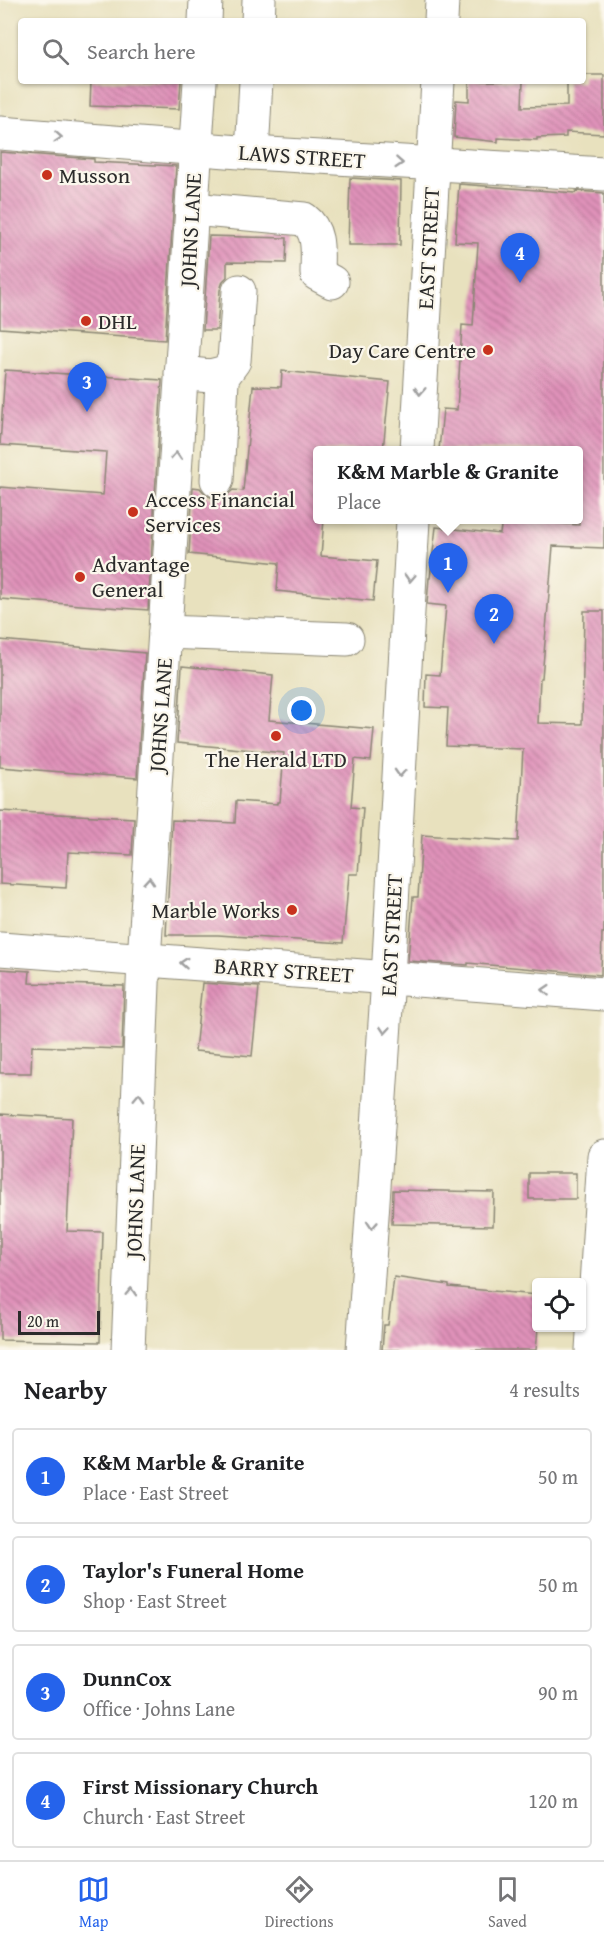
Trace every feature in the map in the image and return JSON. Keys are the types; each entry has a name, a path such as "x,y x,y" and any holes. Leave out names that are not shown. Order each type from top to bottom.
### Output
{"street":[{"path":"205,18 206,0"},
{"path":"258,18 259,0"},
{"path":"441,18 442,0"},
{"name":"JOHNS LANE","path":"128,1350 144,960 165,632 196,374 192,209 200,84"},
{"path":"252,153 256,84"},
{"name":"EAST STREET","path":"417,446 438,84"},
{"name":"LAWS STREET","path":"0,133 252,153 604,174"},
{"path":"192,209 304,219 313,226 318,248 317,274 332,282"},
{"path":"196,374 226,372 234,362 239,291"},
{"path":"196,374 222,381 217,480"},
{"name":"EAST STREET","path":"363,1350 388,978 413,524"},
{"path":"165,632 347,639"},
{"name":"BARRY STREET","path":"0,949 604,994"},
{"path":"592,1350 604,1156"}],"building":[{"path":"586,75 604,75 604,134 566,132 566,137 537,138 537,140 498,138 498,142 454,137 456,100 469,101 469,84 523,84 522,107 567,106 567,84 586,84"},
{"path":"91,84 181,84 179,109 90,106"},
{"path":"0,152 94,159 94,162 176,166 165,340 0,328"},
{"path":"350,178 401,181 400,245 348,245"},
{"path":"459,184 604,193 604,548 553,546 542,678 540,678 538,723 582,724 584,611 604,611 604,933 602,933 601,975 468,963 468,965 408,961 413,897 418,897 422,835 518,841 523,749 446,746 448,708 425,707 426,674 440,675 446,606 427,604 436,527 500,534 501,524 583,524 583,446 439,446 443,409 457,410 462,325 473,326 478,243 455,242"},
{"path":"209,236 287,238 286,263 227,262 227,277 220,290 217,330 203,330"},
{"path":"5,370 162,380 148,610 0,599 0,487 103,495 106,452 0,445"},
{"path":"282,371 390,382 383,446 313,446 313,524 324,524 321,556 377,561 373,601 277,591 279,563 189,554 193,487 200,488 206,495 215,499 225,497 233,490 243,491 253,386 281,387"},
{"path":"0,640 145,653 137,778 0,767"},
{"path":"182,666 273,675 269,720 374,729 371,761 355,759 351,807 363,808 358,874 349,874 343,943 218,935 166,935 172,820 235,823 236,801 277,804 280,802 284,753 177,743"},
{"path":"0,811 134,818 132,855 68,852 66,888 0,884"},
{"path":"0,969 30,971 29,983 124,986 122,1049 32,1046 31,1073 0,1073"},
{"path":"202,983 259,987 252,1056 195,1051"},
{"path":"0,1114 72,1118 67,1231 103,1232 100,1342 0,1340"},
{"path":"529,1173 576,1173 576,1199 529,1199"},
{"path":"393,1190 494,1192 493,1226 392,1224"},
{"path":"394,1277 449,1285 449,1287 532,1295 532,1332 538,1332 536,1350 382,1350 384,1325 388,1325"}],"place":[{"name":"Musson","path":"47,175"},
{"name":"First Missionary Church","path":"520,283"},
{"name":"DHL","path":"86,321"},
{"name":"Day Care Centre","path":"488,350"},
{"name":"DunnCox","path":"87,412"},
{"name":"Access Financial Services","path":"133,512"},
{"name":"Advantage General","path":"80,577"},
{"name":"K&M Marble & Granite","path":"448,593"},
{"name":"Taylor's Funeral Home","path":"494,644"},
{"name":"The Herald LTD","path":"276,736"},
{"name":"Marble Works","path":"292,910"}]}
